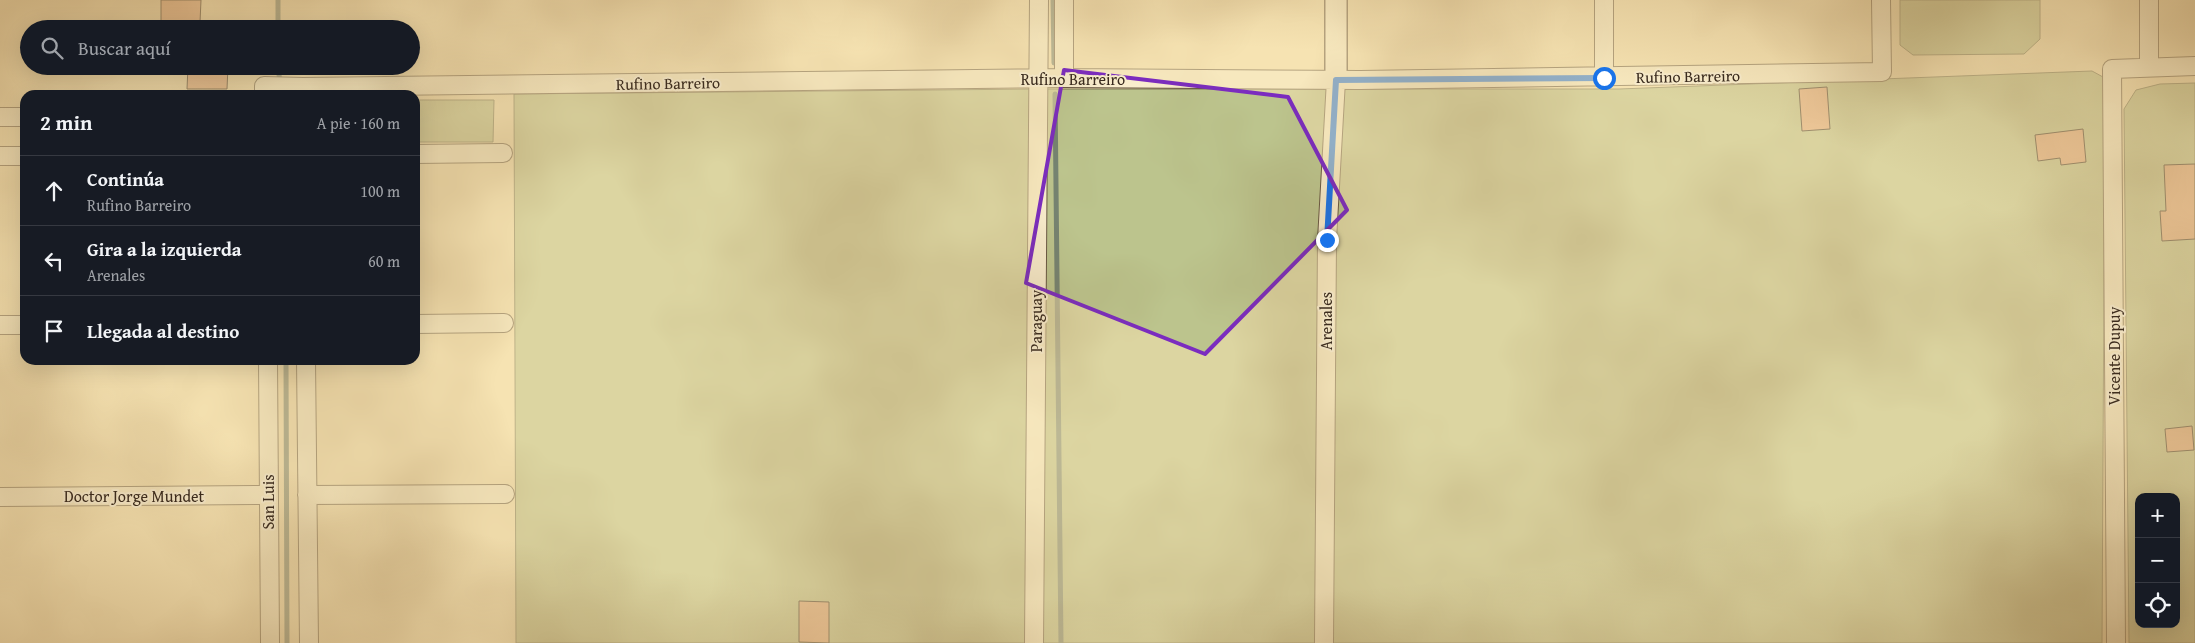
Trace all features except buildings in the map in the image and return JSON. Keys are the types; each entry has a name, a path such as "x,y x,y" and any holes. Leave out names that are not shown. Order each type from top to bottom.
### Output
{"street":[{"name":"Paraguay","path":"1034,643 1039,0"},
{"path":"1064,0 1064,78"},
{"name":"Arenales","path":"1324,643 1327,240 1336,80 1336,0"},
{"path":"1604,0 1604,78"},
{"name":"Rufino Barreiro","path":"364,90 1064,78 1336,80 1604,78 1882,72 1881,0"},
{"path":"2149,0 2149,67 2195,66"},
{"name":"Vicente Dupuy","path":"2116,643 2112,69 2149,67"},
{"path":"0,117 20,117"},
{"path":"420,154 503,153"},
{"path":"0,156 20,156"},
{"path":"420,324 504,323"},
{"path":"0,325 20,325"},
{"name":"San Luis","path":"268,365 270,643"},
{"path":"306,365 308,643"},
{"path":"307,494 505,494"},
{"name":"Doctor Jorge Mundet","path":"0,497 268,495"}],"highlighted area":[{"path":"1064,70 1288,97 1347,210 1205,354 1026,283"}],"green space":[{"path":"1900,0 2040,0 2040,39 2024,54 1913,55 1900,45"},
{"path":"2092,71 2103,77 2105,85 2102,643 516,643 514,94 1037,89 1619,89"},
{"path":"2195,83 2195,643 2129,643 2124,109 2136,90 2160,84"},
{"path":"420,100 494,100 493,142 420,142"}],"waterway":[{"path":"278,0 278,20"},
{"path":"1053,0 1054,63"},
{"path":"279,75 280,83"},
{"path":"1055,94 1061,643"},
{"path":"286,365 287,643"}],"route":[{"path":"1327,240 1336,80 1604,78"}]}
